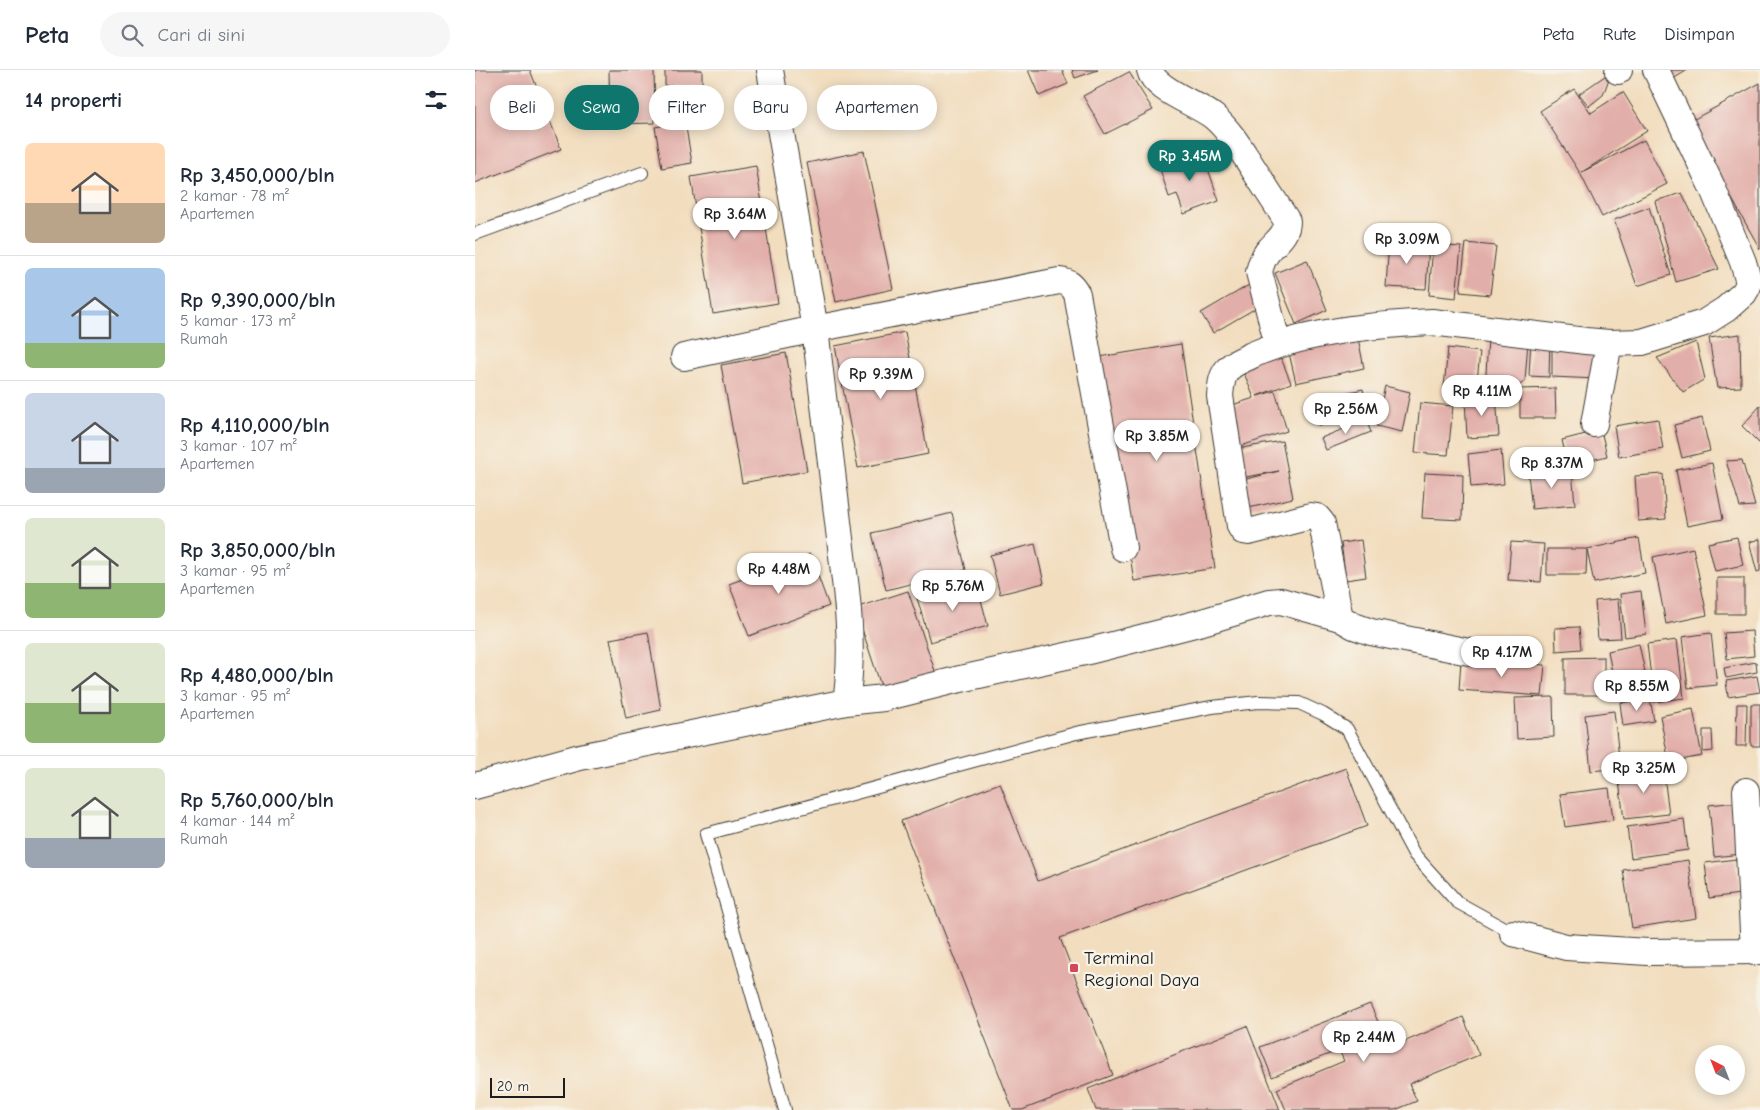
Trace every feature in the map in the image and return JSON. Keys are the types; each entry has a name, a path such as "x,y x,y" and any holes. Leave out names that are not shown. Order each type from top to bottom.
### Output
{"street":[{"path":"770,70 815,329 851,632 851,673 846,702"},
{"path":"1150,70 1151,76 1158,84 1192,102 1213,116 1233,138 1287,221 1287,228 1261,262 1259,272 1278,345"},
{"path":"1341,618 1327,542 1322,523 1317,517 1311,516 1249,532 1243,531 1239,526 1220,396 1221,384 1228,368 1278,345 1311,336 1405,323 1432,322 1609,343 1642,342 1704,323 1737,301 1747,286 1748,279 1743,262 1713,189 1656,70"},
{"path":"684,357 1059,281 1069,283 1077,294 1123,548"},
{"path":"1595,424 1609,343"},
{"path":"475,786 580,757 846,702 884,698 1089,651 1199,623 1269,602 1281,601 1341,618 1371,632 1474,654"},
{"path":"1513,933 1566,946 1648,952 1757,952 1746,792"}],"lane":[{"path":"475,234 642,172"},
{"path":"785,1110 706,834 1077,733 1212,707 1258,702 1299,704 1323,714 1347,729 1414,854 1457,902 1513,933"}],"building":[{"path":"475,70 530,70 536,85 490,85 490,130 554,130 561,149 475,183"},
{"path":"609,70 654,70 654,85 649,85 649,123 639,123 639,85 609,85"},
{"path":"665,70 702,70 702,85 665,85"},
{"path":"1028,70 1062,70 1068,84 1039,96"},
{"path":"1072,70 1098,70 1075,78"},
{"path":"1662,70 1688,70 1671,80"},
{"path":"1612,71 1603,95 1589,106 1579,94"},
{"path":"1129,72 1153,110 1105,134 1083,96"},
{"path":"1760,83 1760,249 1689,122"},
{"path":"1574,89 1591,113 1623,92 1647,131 1582,172 1644,140 1667,184 1602,217 1580,173 1540,111"},
{"path":"656,130 686,130 692,163 662,168"},
{"path":"864,151 893,289 836,302 807,163"},
{"path":"1202,151 1219,201 1184,214 1177,194 1169,197 1159,166"},
{"path":"756,166 778,303 713,314 691,177"},
{"path":"1682,193 1719,269 1676,282 1655,201"},
{"path":"1649,207 1671,275 1637,286 1614,220"},
{"path":"1389,241 1429,245 1426,289 1386,287"},
{"path":"1466,243 1496,246 1490,295 1460,292"},
{"path":"1433,245 1461,247 1456,298 1429,295"},
{"path":"1307,260 1327,310 1296,324 1275,273"},
{"path":"1249,285 1261,305 1213,333 1201,313"},
{"path":"905,332 928,454 858,468 835,346"},
{"path":"1740,334 1741,387 1717,388 1709,338"},
{"path":"1531,337 1550,338 1549,377 1529,376"},
{"path":"1358,338 1364,368 1296,383 1289,353"},
{"path":"1488,338 1528,341 1525,381 1509,393 1485,391"},
{"path":"1552,339 1593,347 1597,379 1552,377"},
{"path":"1696,342 1705,379 1683,392 1657,358"},
{"path":"1181,344 1215,568 1134,581 1099,357"},
{"path":"1277,348 1291,383 1257,396 1275,391 1287,431 1235,448 1223,408 1254,398 1240,363"},
{"path":"1448,348 1480,352 1476,391 1444,387"},
{"path":"786,353 807,471 742,483 721,365"},
{"path":"1385,386 1410,392 1402,432 1376,426"},
{"path":"1555,388 1556,418 1520,418 1520,389"},
{"path":"1363,389 1368,414 1318,425 1313,400"},
{"path":"1496,396 1499,436 1467,438 1465,398"},
{"path":"1420,403 1453,406 1448,455 1415,453"},
{"path":"1760,406 1760,444 1742,426"},
{"path":"1702,418 1710,451 1682,458 1674,425"},
{"path":"1658,419 1663,449 1619,457 1614,426"},
{"path":"1366,420 1371,432 1326,450 1321,438"},
{"path":"1601,430 1607,456 1568,466 1562,440"},
{"path":"1282,441 1293,498 1244,509 1238,481 1279,471 1235,479 1230,450"},
{"path":"1501,450 1504,484 1471,487 1468,454"},
{"path":"1742,460 1755,506 1740,507 1726,461"},
{"path":"1712,463 1723,519 1687,526 1676,470"},
{"path":"1572,470 1575,505 1532,509 1528,474"},
{"path":"1425,473 1463,475 1462,520 1422,518"},
{"path":"1663,474 1666,519 1638,521 1635,476"},
{"path":"952,513 966,570 886,590 872,533"},
{"path":"1737,537 1743,565 1715,571 1708,543"},
{"path":"1639,538 1645,573 1594,583 1587,549"},
{"path":"1760,539 1760,571 1757,572 1749,542"},
{"path":"1361,540 1366,577 1346,580 1341,543"},
{"path":"1511,542 1544,544 1541,582 1508,580"},
{"path":"1035,544 1044,583 1000,594 990,555"},
{"path":"1693,548 1707,615 1666,624 1653,557"},
{"path":"1547,549 1587,549 1586,575 1547,575"},
{"path":"810,554 829,606 749,636 729,584"},
{"path":"1717,578 1744,578 1744,614 1717,614"},
{"path":"976,581 988,626 930,642 917,598"},
{"path":"908,591 936,674 883,692 855,608"},
{"path":"1641,591 1646,634 1625,637 1620,594"},
{"path":"1618,599 1621,638 1598,639 1595,601"},
{"path":"1579,627 1581,649 1556,651 1555,628"},
{"path":"1752,631 1754,656 1727,659 1724,633"},
{"path":"648,632 661,710 626,718 610,639"},
{"path":"1711,633 1717,685 1688,688 1682,637"},
{"path":"1677,640 1684,698 1654,702 1647,644"},
{"path":"1639,644 1645,672 1613,678 1608,651"},
{"path":"1604,657 1604,695 1565,695 1565,658"},
{"path":"1461,660 1545,665 1542,696 1459,690"},
{"path":"1756,662 1757,672 1726,678 1724,668"},
{"path":"1757,676 1760,692 1728,697 1726,681"},
{"path":"1553,697 1554,737 1517,739 1515,698"},
{"path":"1650,698 1654,721 1623,726 1620,703"},
{"path":"1737,704 1747,704 1746,746 1736,746"},
{"path":"1751,704 1760,704 1760,746 1751,746"},
{"path":"1693,709 1702,756 1669,762 1660,716"},
{"path":"1614,711 1620,768 1591,771 1585,715"},
{"path":"1703,730 1712,730 1713,751 1703,752"},
{"path":"1346,768 1367,826 1060,938 1113,1075 1022,1110 1013,1110 901,821 1000,783 1038,881"},
{"path":"1663,768 1669,814 1624,819 1618,774"},
{"path":"1609,788 1613,820 1565,827 1560,794"},
{"path":"1737,802 1741,854 1714,857 1709,805"},
{"path":"1684,819 1688,850 1631,858 1627,827"},
{"path":"1736,859 1740,894 1709,898 1705,863"},
{"path":"1688,860 1696,918 1632,928 1623,870"},
{"path":"1370,1004 1388,1044 1393,1041 1394,1046 1463,1017 1479,1055 1409,1084 1417,1101 1395,1110 1286,1110 1277,1089 1344,1061 1339,1050 1272,1077 1260,1047"},
{"path":"1247,1026 1280,1110 1096,1110 1088,1089"}],"place":[{"name":"Terminal Regional Daya","path":"1074,968"}]}
